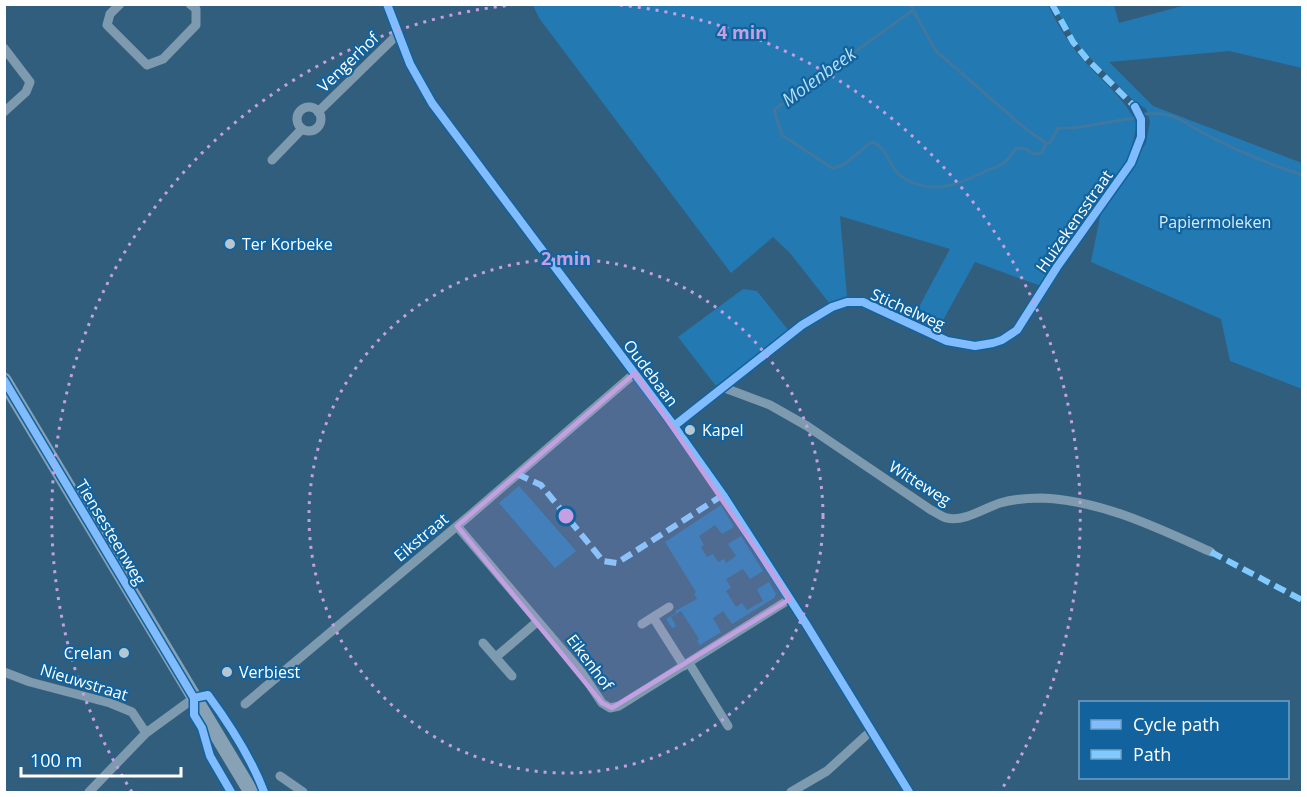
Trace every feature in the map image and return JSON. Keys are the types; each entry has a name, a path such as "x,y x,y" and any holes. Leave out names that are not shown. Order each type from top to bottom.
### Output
{"main road":[{"name":"Tiensesteenweg","path":"4,380 251,792"}],"street":[{"path":"120,4 110,14 107,25 147,65 163,59 196,25 196,9 190,4"},
{"name":"Oudebaan","path":"387,4 417,77 432,103 635,373 723,495 909,792"},
{"name":"Vengerhof","path":"318,112 398,34"},
{"path":"4,48 30,82 26,92 4,112"},
{"name":"Huizekensstraat","path":"1002,340 1017,330 1057,267 1131,163 1141,137 1141,119 1135,107"},
{"name":"Vengerhof","path":"311,108 318,112 321,121 317,128 310,131 302,129 298,123 300,112 311,108"},
{"name":"Vengerhof","path":"272,160 302,129"},
{"name":"Stichelweg","path":"722,387 802,325 832,307 847,302 863,302 947,341 975,346 1002,340"},
{"name":"Eikstraat","path":"245,704 635,373"},
{"path":"674,426 722,387"},
{"name":"Witteweg","path":"722,387 770,405 807,426 931,510 947,518 958,518 999,503 1020,499 1063,500 1119,513 1211,552"},
{"name":"Eikenhof","path":"457,526 582,673 602,703 610,708 619,706 790,599"},
{"path":"642,624 669,607"},
{"path":"653,617 728,726"},
{"path":"496,657 538,621"},
{"path":"483,643 512,676"},
{"name":"Nieuwstraat","path":"4,672 30,682 110,703 132,712 146,733"},
{"path":"89,792 146,733 194,698"},
{"path":"791,792 827,771 872,730"},
{"path":"280,776 303,792"}],"highlighted area":[{"path":"635,373 790,599 612,708 602,703 457,526"}],"green space":[{"name":"Papiermoleken","path":"1071,4 1114,5 1119,23 1186,5 1302,5 1302,68 1229,51 1109,62 1153,106 1302,163 1302,389 1230,361 1221,319 1091,262 1101,212 1146,143 1150,122 1146,109 1134,101 1082,50 1054,7"},
{"path":"533,5 1048,5 1075,50 1121,99 1137,124 1129,159 1086,217 1041,286 975,262 936,333 912,320 950,249 840,216 847,297 830,304 790,253 773,237 731,273 539,18"},
{"path":"743,289 757,291 789,331 716,386 678,337"},
{"path":"519,486 576,551 555,568 499,503"},
{"path":"721,505 734,527 722,534 715,525 699,536 704,545 701,547 707,557 713,554 718,562 724,559 726,563 736,556 728,544 741,536 763,571 750,579 743,569 726,579 731,588 726,591 736,607 742,603 747,610 763,601 757,589 769,582 776,594 774,598 732,624 723,611 713,618 721,632 700,645 697,641 699,639 681,611 671,617 676,626 672,628 666,619 676,613 675,611 697,599 694,594 696,592 665,542"}],"waterway":[{"name":"Molenbeek","path":"911,4 913,10 774,110 782,135 832,168 848,161 872,142 882,149 899,175 916,184 937,187 958,183 999,166 1016,148 1026,149 1034,154 1042,153 1046,143 1050,143 1058,128 1073,128 1135,118"},
{"name":"Molenbeek","path":"913,10 936,51 1027,130 1046,143"},
{"name":"Molenbeek","path":"1145,114 1172,116 1243,152 1302,175"}],"marked path":[{"path":"1052,4 1073,42 1135,107"},
{"path":"517,474 541,485 603,561 617,563 723,495"},
{"path":"1211,552 1302,600"}],"cycle path":[{"path":"387,4 410,64 432,103 723,495 806,624 909,792"},
{"path":"674,426 802,325 832,307 847,302 863,302 947,341 975,346 1002,340 1017,330 1057,267 1131,163 1141,137 1141,119 1135,107"},
{"path":"4,380 194,698 194,715 202,728 210,756 231,792"},
{"path":"194,698 208,695 253,766 264,792"}],"place":[{"name":"Ter Korbeke","path":"230,244"},
{"name":"Kapel","path":"690,430"},
{"name":"Crelan","path":"124,653"},
{"name":"Verbiest","path":"227,672"}]}
